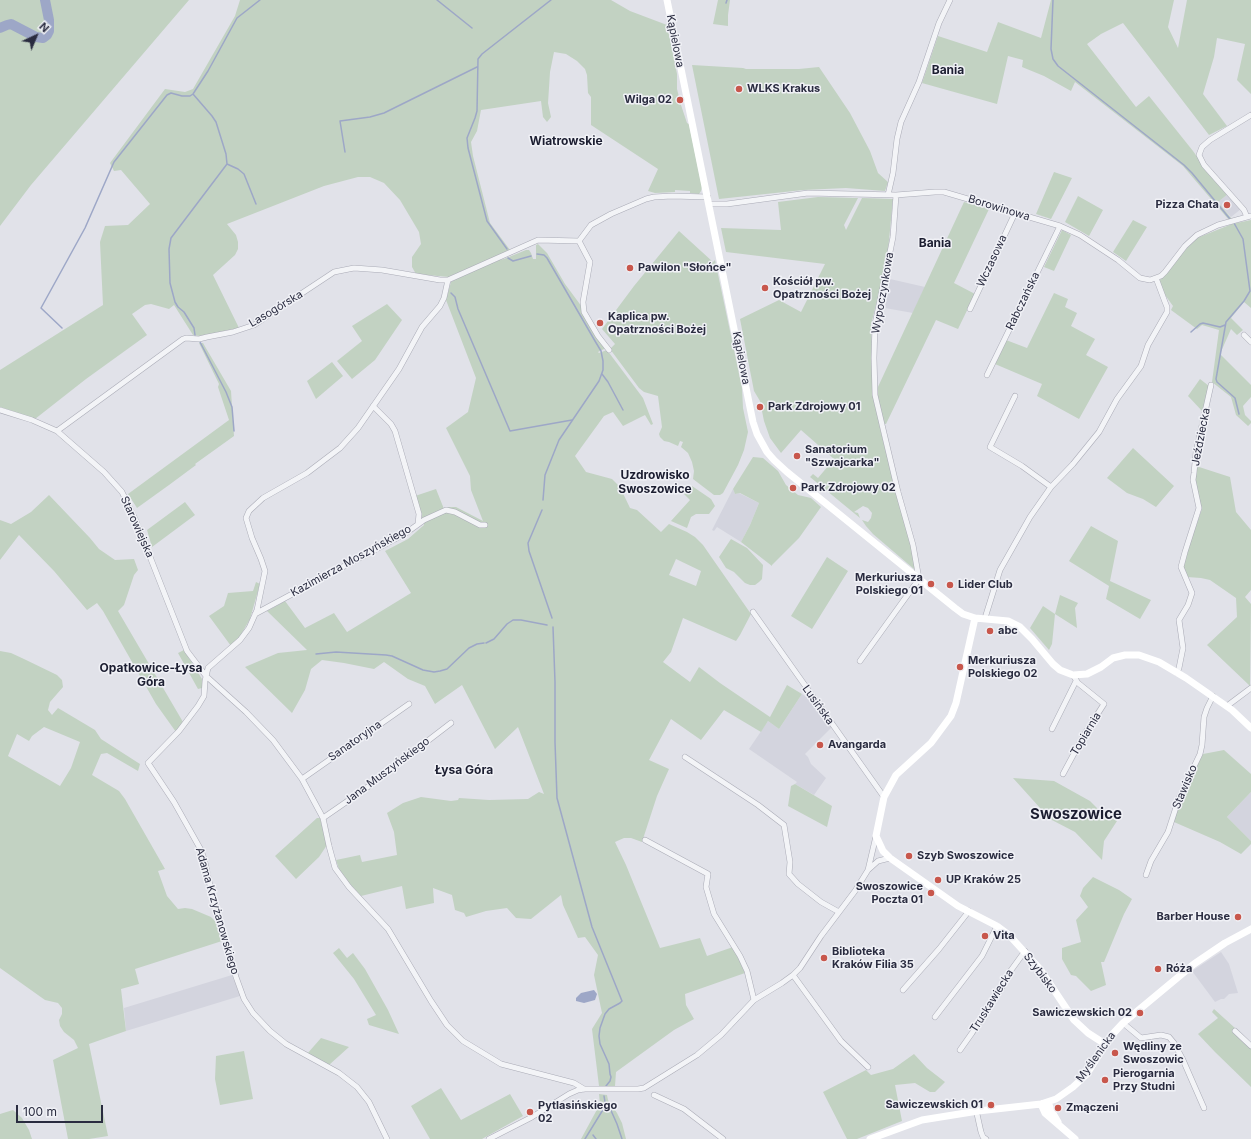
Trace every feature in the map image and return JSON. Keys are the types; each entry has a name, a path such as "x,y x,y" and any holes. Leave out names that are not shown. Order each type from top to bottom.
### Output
{"street":[{"name":"Kąpielowa","path":"667,0 753,422 760,440 767,452 779,464 961,613 975,618"},
{"path":"888,195 893,174 897,139 901,122 919,82 940,23 950,0"},
{"path":"985,618 1000,570 1030,517 1051,487 1099,432 1117,399 1141,366 1148,345 1167,312 1167,307 1156,278 1165,272 1185,246 1197,235 1218,225 1249,216 1204,165 1199,155 1202,147 1210,140 1251,115"},
{"name":"Borowinowa","path":"708,201 714,204 727,204 808,193 896,195 944,192 1060,226 1080,235 1118,260 1140,278 1150,280 1156,278"},
{"name":"Wypoczynkowa","path":"896,195 888,267 875,324 875,395 898,492 913,545 919,579"},
{"path":"579,241 591,225 611,214 646,199 672,196 708,201"},
{"name":"Wczasowa","path":"970,309 1015,213"},
{"name":"Rabczańska","path":"987,376 1060,226"},
{"path":"206,676 208,668 240,640 249,628 262,592 265,571 247,523 246,518 250,511 263,498 307,474 340,448 358,428 399,369 422,327 440,306 444,298 448,280 538,240 579,241"},
{"path":"579,241 590,262 583,302 584,312 598,336 609,350"},
{"name":"Lasogórska","path":"57,431 183,339 207,337 233,332 254,325 334,272 354,268 382,270 448,280"},
{"path":"1244,335 1251,342"},
{"name":"Jeździecka","path":"1177,673 1183,648 1179,620 1188,605 1192,593 1181,567 1199,508 1193,480 1194,466 1211,385"},
{"path":"1015,396 990,447 1022,466 1051,487"},
{"name":"Kazimierza Moszyńskiego","path":"255,614 406,533 418,524 419,514 395,430 373,406"},
{"name":"Starowiejska","path":"0,410 32,420 57,431 104,472 122,492 138,525 187,651 206,676 246,712 273,740 302,779 323,818 335,868 349,887 388,929 447,1025 463,1041 502,1064 574,1083 584,1089"},
{"path":"418,524 446,510 455,512 480,525 485,525"},
{"path":"860,661 919,579"},
{"name":"Lusińska","path":"753,612 884,797"},
{"path":"868,870 884,797 896,775 931,743 951,716 956,703 975,618 1008,621 1020,627 1053,664 1074,678 1087,674 1101,667 1113,658 1125,655 1140,655 1159,662 1227,706 1251,728"},
{"name":"Adama Krzyżanowskiego","path":"206,676 204,696 198,706 179,731 148,763 174,802 202,850 215,909 244,999 253,1013 270,1031 286,1044 339,1073 357,1087 369,1102 387,1139"},
{"path":"1052,729 1074,678"},
{"name":"Topiarnia","path":"1063,774 1084,735 1104,704 1074,678"},
{"path":"1227,706 1251,688"},
{"name":"Stawisko","path":"1146,875 1151,861 1168,832 1179,798 1200,754 1206,708 1213,696"},
{"name":"Sanatoryjna","path":"302,779 409,704"},
{"name":"Jana Muszyńskiego","path":"323,818 451,723"},
{"path":"685,757 758,805 784,825 790,862 789,874 798,884 821,902 839,912"},
{"name":"Szybisko","path":"876,836 883,851 890,858 958,906 998,926 1025,951 1040,969 1074,1020 1088,1033 1105,1044"},
{"path":"645,840 708,874 706,886 714,914 740,956 747,971 754,1000"},
{"path":"490,1139 532,1117 569,1094 584,1089 644,1088 697,1056 721,1035 754,1000 782,983 800,968 821,936 855,891 868,870 878,861 890,858"},
{"path":"903,990 939,949 969,911"},
{"path":"935,1017 982,956 998,926"},
{"name":"Myślenicka","path":"870,1139 922,1120 978,1111 1045,1103 1063,1095 1080,1081 1092,1066 1105,1044 1123,1023 1194,964 1225,943 1251,928"},
{"name":"Truskawiecka","path":"960,1050 1002,987 1009,973 1025,951"},
{"path":"793,975 841,1041 868,1067"},
{"path":"1123,1023 1141,1038 1161,1035 1169,1038 1174,1043 1204,1108"},
{"path":"1235,1031 1251,1046"},
{"path":"654,1096 684,1109 723,1139"},
{"path":"1045,1103 1045,1113 1075,1139"},
{"path":"978,1111 977,1114 983,1138"}],"shaded area":[{"path":"1228,194 1241,209 1231,217 1218,202"},
{"path":"890,279 925,287 913,313 885,308"},
{"path":"733,489 735,494 739,493 759,503 741,542 717,527 714,531 712,530"},
{"path":"802,694 812,701 832,727 805,754 811,764 826,778 814,795 795,784 797,782 749,749 768,721 779,729"},
{"path":"1251,792 1251,841 1227,817"},
{"path":"1221,952 1229,964 1238,993 1229,994 1224,999 1215,1002 1192,971"},
{"path":"232,975 240,996 126,1031 124,1008"}],"green space":[{"path":"0,0 189,0 31,185 0,226"},
{"path":"240,0 611,0 630,11 667,25 677,74 677,89 687,123 689,124 702,187 701,191 699,194 690,193 690,191 675,190 675,192 655,193 648,191 658,169 591,125 591,97 588,93 587,75 585,69 577,61 566,54 554,52 550,72 548,103 551,117 547,122 543,117 541,101 481,110 477,131 471,142 473,156 490,223 510,250 449,277 416,274 412,267 412,257 421,244 419,232 400,200 384,183 370,177 358,177 324,186 227,224 236,235 238,249 235,255 213,275 239,328 200,336 193,335 174,305 169,309 151,304 145,305 132,314 147,335 86,379 35,419 0,407 0,370 103,305 100,242 105,226 128,225 150,204 121,170 114,171 110,163 165,89 185,92 193,89 235,16"},
{"path":"718,0 730,0 728,26 713,24"},
{"path":"1051,0 1174,0 1168,27 1178,48 1187,0 1251,0 1251,94 1237,80 1245,44 1217,38 1214,57 1203,94 1227,126 1209,135 1123,23 1101,34 1087,44 1136,107 1149,96 1193,151 1210,175 1228,194 1218,202 1232,219 1229,220 1183,166 1075,82 1071,91 1044,76 1022,67 1023,60 1008,56 997,104 922,83 938,36 987,52 998,22 1041,38"},
{"path":"692,65 746,69 799,69 819,67 850,113 870,151 878,173 888,182 885,191 846,188 803,190 719,199"},
{"path":"1054,172 1072,178 1051,219 1036,214"},
{"path":"1078,196 1103,210 1089,236 1065,222"},
{"path":"818,197 858,198 844,225 846,230 862,198 893,199 887,261 871,325 874,396 881,432 912,548 916,566 914,569 873,534 866,526 862,520 868,522 871,518 872,513 868,508 863,506 854,512 858,513 860,518 810,477 813,474 818,478 834,459 801,430 781,453 770,438 764,421 760,401 754,391 740,319 779,300 801,312 825,264 726,252 721,228 781,230 778,202"},
{"path":"964,202 989,209 954,283 975,294 958,329 936,320 886,424 883,424 877,389"},
{"path":"1133,220 1147,227 1126,261 1113,252"},
{"path":"1251,220 1251,308 1244,302 1231,318 1243,330 1237,335 1231,329 1220,354 1251,385 1251,397 1243,406 1245,415 1251,421 1248,426 1236,415 1231,397 1212,382 1219,330 1202,325 1197,329 1171,310 1173,306 1160,285 1160,280 1197,238 1232,224"},
{"path":"1062,230 1071,235 1054,271 1044,267"},
{"path":"679,231 713,262 715,260 742,388 743,408 748,432 744,450 738,465 723,493 720,495 714,495 693,479 694,471 692,462 688,453 681,447 683,442 680,441 678,446 664,441 660,437 659,434 662,427 658,396 644,392 639,388 610,349 615,344 602,329 634,286"},
{"path":"538,244 547,253 565,284 582,307 606,348 598,352 607,350 643,398 653,424 651,425 645,415 623,426 613,412 604,416 575,456 586,472 612,479 620,487 630,508 637,510 661,532 669,524 695,537 703,545 751,614 736,641 683,618 671,652 663,662 690,682 699,667 770,717 787,685 802,694 779,729 768,721 761,732 724,710 701,740 671,719 649,760 669,769 657,796 642,842 631,838 624,838 615,842 660,948 700,938 707,956 733,947 745,973 685,994 686,1005 694,1019 674,1030 616,1072 615,1086 599,1086 592,1029 602,1013 594,975 598,955 585,937 578,938 563,905 561,895 531,919 516,918 507,908 486,911 466,917 464,913 455,910 452,895 433,888 434,903 406,909 402,886 361,896 340,872 336,860 360,855 362,862 397,855 394,832 387,813 403,803 421,797 451,801 458,800 459,798 489,800 528,799 539,792 544,794 518,727 495,749 462,685 435,704 425,686 408,679 384,662 374,669 322,660 311,669 305,690 292,713 245,667 278,653 307,650 267,611 285,601 305,628 334,613 347,632 411,593 385,551 408,539 424,525 415,496 436,489 444,509 456,507 483,521 471,490 470,476 446,428 468,412 476,378 446,300 451,282 499,260 526,250 529,250 533,259 536,259 536,245","holes":["676,559 701,571 696,586 669,575"]},
{"path":"1054,293 1068,299 1065,307 1077,313 1071,326 1095,339 1086,355 1108,367 1079,419 1037,396 1042,384 995,364 1006,340 1027,348"},
{"path":"387,304 402,320 375,360 352,379 337,361 362,341 352,326"},
{"path":"199,343 203,343 231,391 234,436 137,508 128,494 229,420 218,387 219,384"},
{"path":"332,362 343,376 316,399 307,381"},
{"path":"1200,379 1209,386 1203,412 1188,396"},
{"path":"1133,448 1174,486 1156,507 1143,499 1127,493 1107,478"},
{"path":"753,457 763,458 778,471 786,485 798,495 811,498 821,507 799,538 772,566 741,542 759,503 740,493 735,494 733,489"},
{"path":"1196,466 1230,477 1236,512 1251,530 1251,590 1245,597 1251,604 1250,686 1207,645 1237,617 1236,598 1210,580 1187,577 1183,567 1183,562 1202,509 1196,487"},
{"path":"692,486 711,499 715,506 709,514 696,514 691,517 687,528 671,521 690,500 684,494"},
{"path":"49,495 99,549 115,560 134,559 138,570 134,575 124,605 118,611 183,722 176,732 156,704 97,603 87,610 54,571 19,535 0,560 0,520 11,524 31,512"},
{"path":"185,502 195,515 152,547 147,530"},
{"path":"1091,526 1118,541 1110,581 1151,600 1140,619 1106,599 1109,586 1069,561"},
{"path":"731,539 747,548 763,565 762,579 755,585 745,583 734,572 726,568 719,557"},
{"path":"827,557 848,571 812,629 791,616"},
{"path":"256,582 260,584 250,619 239,638 231,646 209,616 224,606 228,593 253,591"},
{"path":"1060,595 1078,603 1075,608 1077,628 1055,614"},
{"path":"1043,606 1055,614 1052,644 1049,650 1030,628"},
{"path":"184,650 202,679 202,688 198,689 178,653"},
{"path":"0,651 11,653 24,659 57,675 62,680 63,687 50,702 48,710 52,715 58,708 95,730 101,739 140,764 138,771 107,753 101,754 92,775 119,791 125,799 165,869 158,871 167,896 178,909 192,909 211,917 216,922 222,941 135,969 139,984 121,989 126,1031 89,1044 108,1136 89,1139 68,1139 53,1060 78,1048 74,1040 64,1032 60,1026 59,1020 62,1014 62,1008 58,1003 45,1000 0,968","holes":["44,727 80,742 71,768 60,786 8,756 17,734 29,741 32,736"]},
{"path":"1224,750 1251,774 1251,792 1227,817 1251,841 1251,844 1241,854 1220,842 1174,822 1176,811 1188,781 1203,754"},
{"path":"1013,778 1054,781 1090,801 1101,812 1117,821 1104,841 1102,860 1075,832 1050,819"},
{"path":"795,784 832,806 827,827 788,806 791,786"},
{"path":"317,818 320,818 327,845 319,857 296,879 275,856"},
{"path":"1093,877 1119,890 1132,899 1124,914 1104,962 1101,962 1106,985 1091,991 1076,976 1071,975 1062,959 1062,948 1081,942 1076,920 1088,907 1080,896 1083,888"},
{"path":"339,948 347,958 353,953 365,969 388,1010 399,1034 369,1025 367,1019 376,1015 354,979 333,953"},
{"path":"1214,1009 1235,1028 1232,1031 1251,1049 1251,1087 1198,1034 1218,1018 1212,1012"},
{"path":"321,1038 349,1047 329,1065 307,1054"},
{"path":"244,1051 253,1099 220,1105 215,1079 216,1056"},
{"path":"914,1054 927,1068 945,1082 935,1092 930,1092 915,1083 895,1085 902,1121 857,1139 847,1139 823,1092 866,1070 871,1075 893,1069"},
{"path":"441,1088 461,1120 510,1094 523,1116 482,1139 430,1139 411,1106"},
{"path":"599,1094 607,1095 608,1100 622,1123 626,1139 581,1139 600,1104"},
{"path":"13,1110 22,1118 32,1139 0,1139 0,1114"}],"water":[{"path":"594,990 597,994 595,1000 584,1003 576,1001 576,998 581,993"}],"waterway":[{"path":"0,28 11,24 36,37 43,38 49,31 49,20 45,0"},
{"path":"62,328 41,308 85,228 114,162 167,95 171,93 182,96 190,96 193,94 208,71 237,18 260,0"},
{"path":"437,0 472,28"},
{"path":"507,249 487,221 468,148 467,138 477,111 478,59 482,54 551,0"},
{"path":"1053,0 1051,49 1053,59 1058,66 1184,165 1230,219"},
{"path":"345,152 340,121 370,117 384,113 477,67"},
{"path":"193,94 216,122 226,154 227,164 171,238 169,249 170,283 175,302 184,312 194,328 195,335"},
{"path":"227,164 238,169 244,174 256,204"},
{"path":"1234,223 1243,239 1250,291 1244,301 1226,322 1216,379 1217,382 1235,398 1239,414"},
{"path":"537,254 544,255 547,258 601,351 603,361 603,370 599,381 559,440 545,475 543,500"},
{"path":"508,258 513,261 531,256"},
{"path":"451,293 455,297 458,309 510,431 572,420"},
{"path":"1191,332 1203,323 1220,327 1225,325"},
{"path":"200,342 226,392 232,407 234,431"},
{"path":"602,374 623,410"},
{"path":"542,510 528,543 529,551 552,618"},
{"path":"486,643 494,639 507,624 513,620 547,625"},
{"path":"553,627 557,798 592,927 622,1001 609,1009 605,1014 600,1028 600,1044 609,1064 611,1077 606,1086"},
{"path":"316,654 336,652 386,655 392,656 423,670 434,672 447,669 469,648 477,644 484,643"},
{"path":"604,1096 605,1102 609,1106 622,1139"},
{"path":"585,1139 604,1108"},
{"path":"593,1135 596,1139"}],"place":[{"name":"WLKS Krakus","path":"739,89"},
{"name":"Wilga 02","path":"680,100"},
{"name":"Pizza Chata","path":"1227,205"},
{"name":"Pawilon \"Słońce\"","path":"630,268"},
{"name":"Kościół pw. Opatrzności Bożej","path":"765,288"},
{"name":"Kaplica pw. Opatrzności Bożej","path":"600,323"},
{"name":"Park Zdrojowy 01","path":"760,407"},
{"name":"Sanatorium \"Szwajcarka\"","path":"797,456"},
{"name":"Park Zdrojowy 02","path":"793,488"},
{"name":"Merkuriusza Polskiego 01","path":"931,584"},
{"name":"Lider Club","path":"950,585"},
{"name":"abc","path":"990,631"},
{"name":"Merkuriusza Polskiego 02","path":"960,667"},
{"name":"Avangarda","path":"820,745"},
{"name":"Szyb Swoszowice","path":"909,856"},
{"name":"UP Kraków 25","path":"938,880"},
{"name":"Swoszowice Poczta 01","path":"931,893"},
{"name":"Barber House","path":"1238,917"},
{"name":"Vita","path":"985,936"},
{"name":"Biblioteka Kraków Filia 35","path":"824,958"},
{"name":"Róża","path":"1158,969"},
{"name":"Sawiczewskich 02","path":"1140,1013"},
{"name":"Wędliny ze Swoszowic","path":"1115,1053"},
{"name":"Pierogarnia Przy Studni","path":"1105,1080"},
{"name":"Sawiczewskich 01","path":"991,1105"},
{"name":"Zmączeni","path":"1058,1108"},
{"name":"Pytlasińskiego 02","path":"530,1112"}],"district":[{"name":"Bania","path":"948,70"},
{"name":"Wiatrowskie","path":"566,141"},
{"name":"Bania","path":"935,243"},
{"name":"Uzdrowisko Swoszowice","path":"655,482"},
{"name":"Opatkowice-Łysa Góra","path":"151,675"},
{"name":"Łysa Góra","path":"464,770"},
{"name":"Swoszowice","path":"1076,814"}]}
